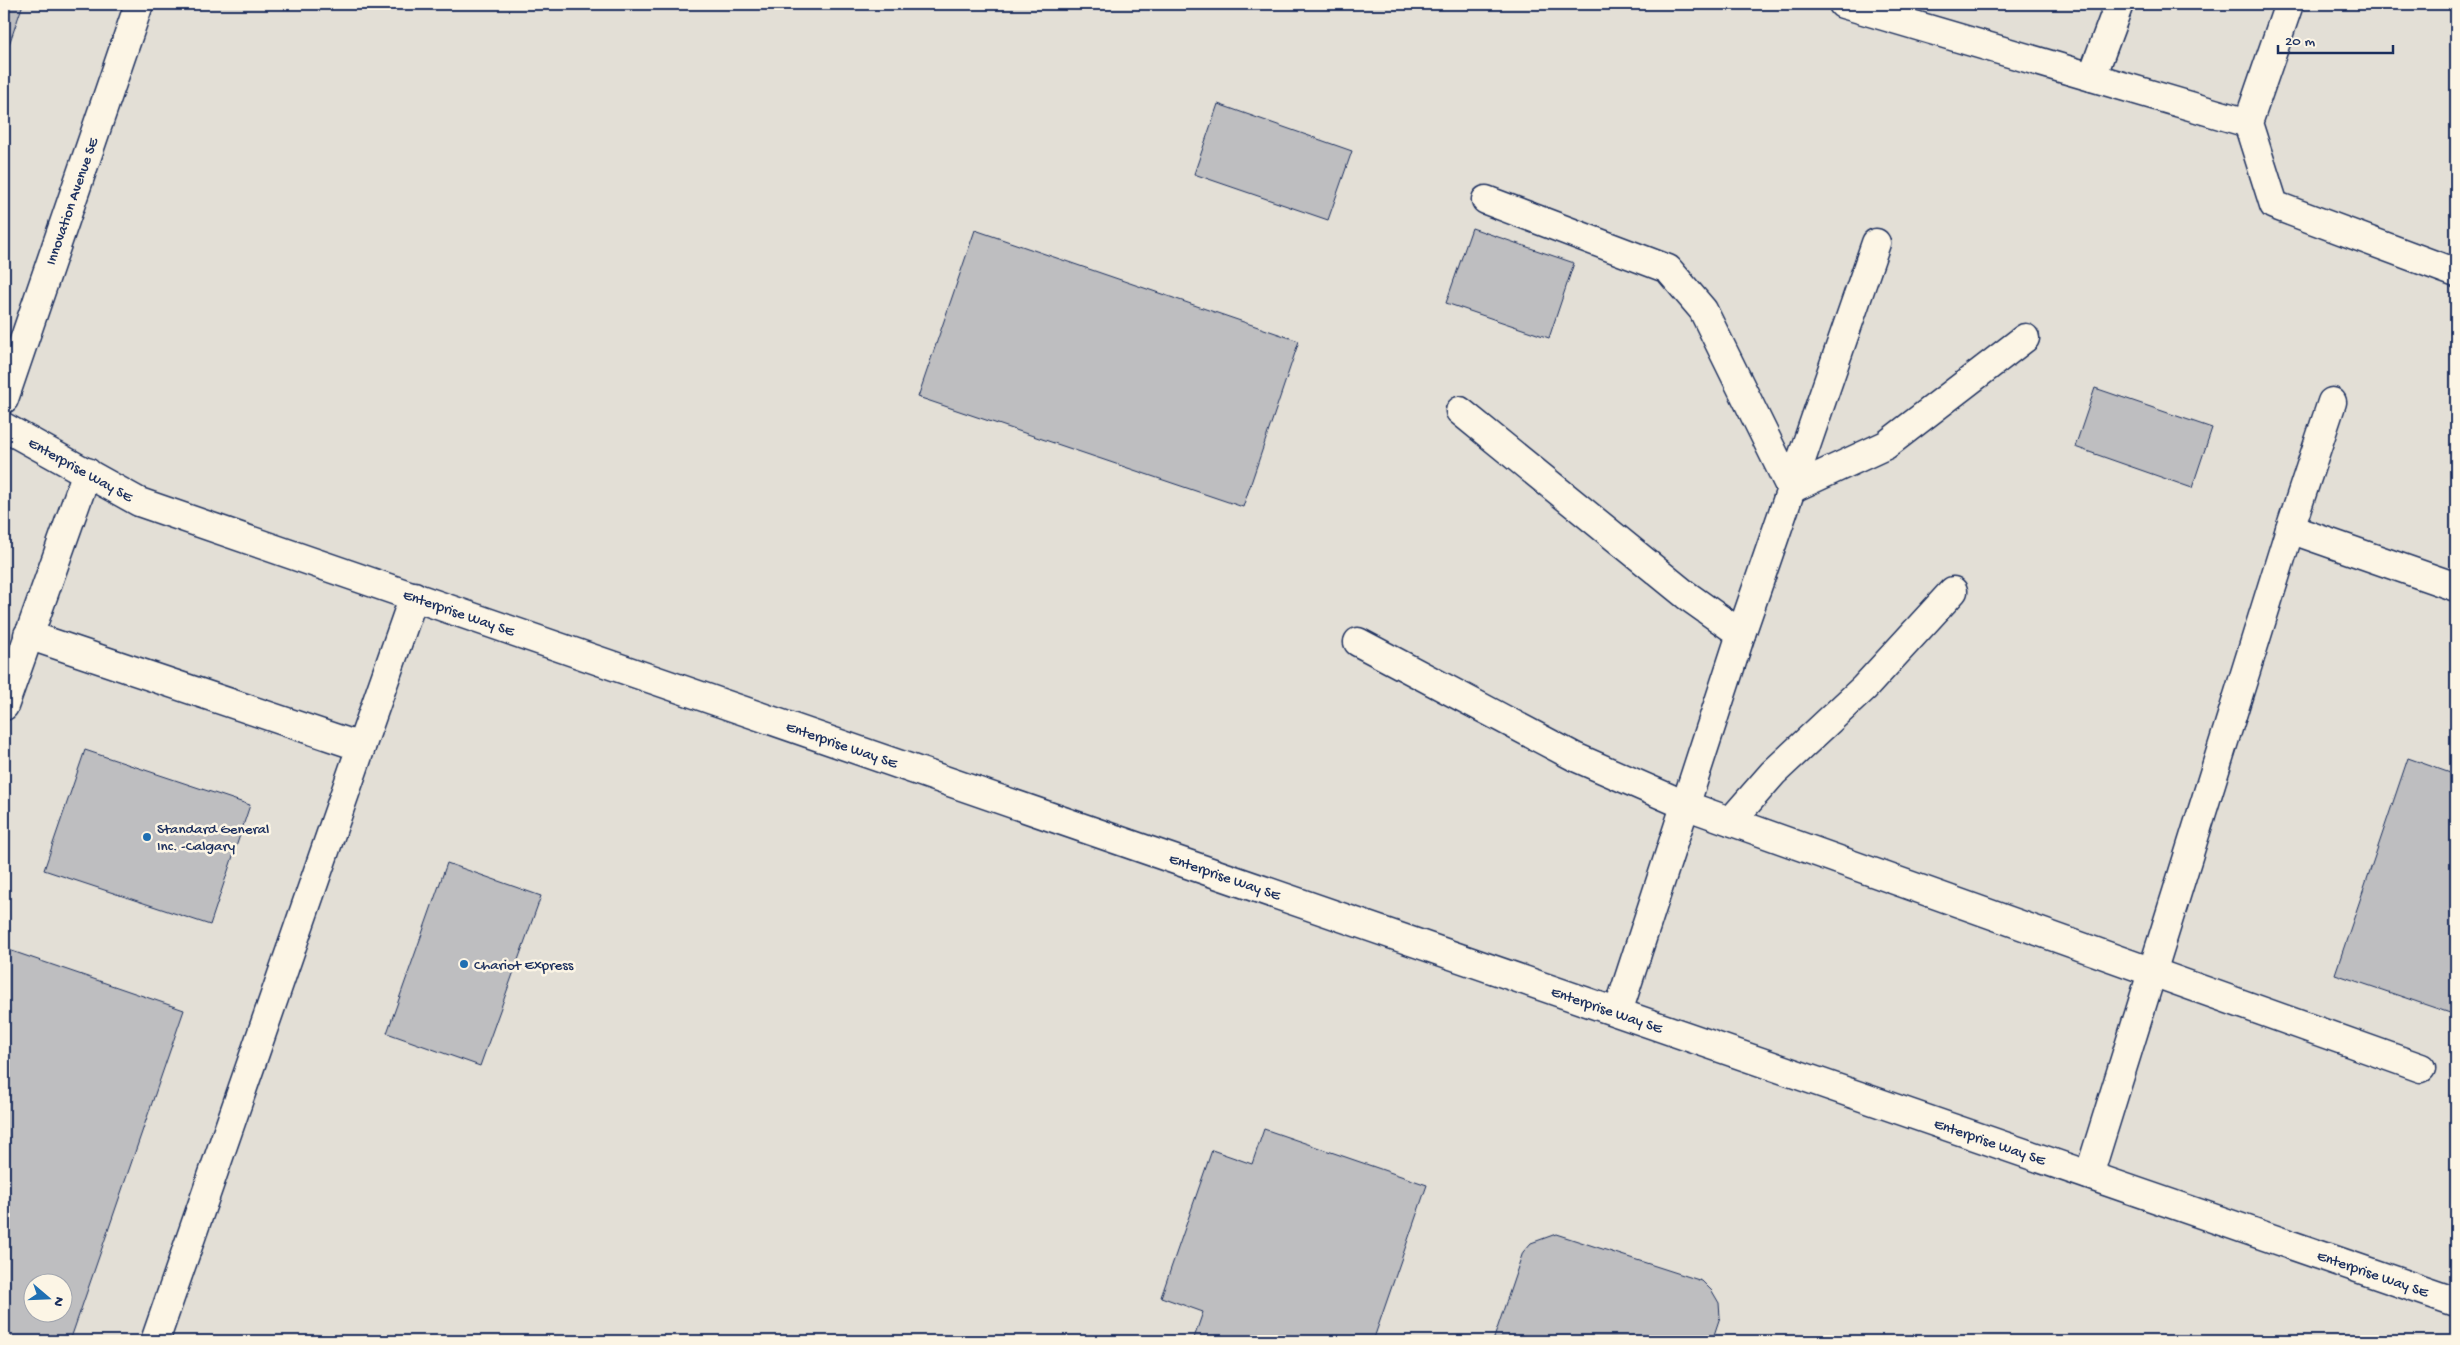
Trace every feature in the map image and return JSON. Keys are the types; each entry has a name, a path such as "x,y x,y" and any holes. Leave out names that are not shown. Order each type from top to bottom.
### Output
{"street":[{"name":"Innovation Avenue SE","path":"4,399 139,4"},
{"path":"1843,4 2248,123"},
{"path":"2092,77 2119,4"},
{"path":"2289,4 2248,123 2274,205 2456,272"},
{"path":"1486,200 1668,269 1703,310 1791,489"},
{"path":"1618,1012 1740,634 1876,243"},
{"path":"1791,489 1886,445 2025,338"},
{"path":"2089,1175 2290,529 2332,402"},
{"path":"1460,411 1678,590 1740,634"},
{"name":"Enterprise Way SE","path":"4,427 140,502 2456,1302"},
{"path":"4,706 87,472"},
{"path":"2290,529 2456,587"},
{"path":"1731,821 1773,773 1864,688 1953,591"},
{"path":"155,1341 414,596"},
{"path":"28,635 361,747"},
{"path":"1358,642 1575,757 1685,805 2421,1068"}],"shaded area":[{"path":"4,4 2456,4 2456,1341 4,1341"}],"building":[{"path":"4,4 23,4 4,59"},
{"path":"1218,104 1352,151 1328,220 1194,174"},
{"path":"1472,228 1574,263 1549,338 1446,303"},
{"path":"975,230 1299,341 1243,507 918,397"},
{"path":"2095,388 2212,428 2192,488 2075,447"},
{"name":"Standard General Inc. -Calgary","path":"85,750 250,805 210,925 44,870"},
{"path":"2408,758 2456,775 2456,1005 2453,1014 2335,974"},
{"name":"Chariot Express","path":"447,863 541,896 480,1066 387,1033"},
{"path":"6,949 184,1010 70,1341 4,1341 4,954"},
{"path":"1264,1129 1427,1185 1373,1341 1193,1341 1203,1312 1161,1297 1212,1150 1252,1164"},
{"path":"1556,1234 1702,1281 1712,1291 1719,1303 1720,1317 1712,1341 1493,1341 1523,1252 1531,1243"}],"place":[{"name":"Standard General Inc. -Calgary","path":"147,837"},
{"name":"Chariot Express","path":"464,964"}]}
